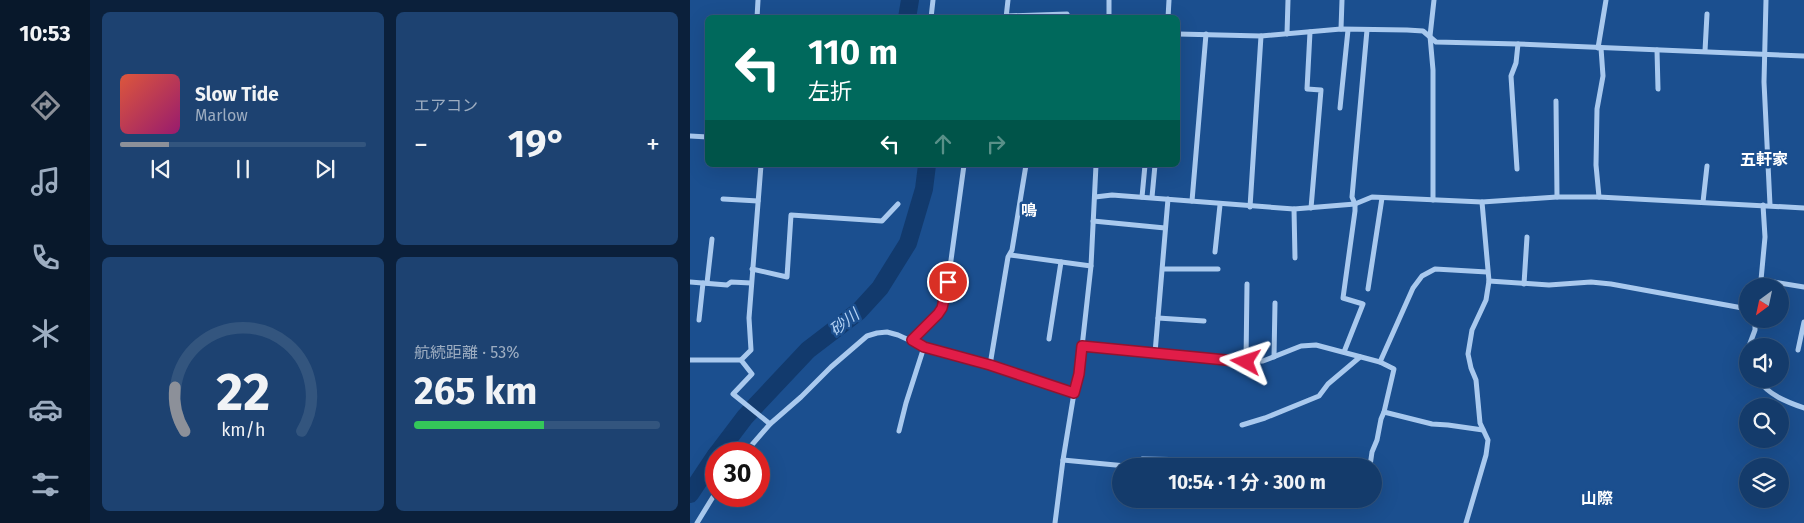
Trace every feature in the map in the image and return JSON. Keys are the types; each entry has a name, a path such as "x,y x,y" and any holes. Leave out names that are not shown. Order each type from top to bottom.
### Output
{"street":[{"path":"757,15 758,0"},
{"path":"931,15 933,0"},
{"path":"1006,15 1008,0"},
{"path":"1109,15 1110,0"},
{"path":"1168,15 1169,0"},
{"path":"1287,34 1288,0"},
{"path":"1341,29 1342,0"},
{"path":"1433,200 1433,70 1430,36 1434,0"},
{"path":"1600,197 1596,164 1597,109 1603,76 1599,48 1606,0"},
{"path":"1766,0 1764,82 1770,205"},
{"path":"1705,51 1707,14"},
{"path":"1047,15 1068,15"},
{"path":"1180,34 1261,36 1341,29 1415,31 1423,32 1436,42 1804,56"},
{"path":"1340,108 1348,30"},
{"path":"1344,352 1363,304 1343,298 1355,204 1352,197 1368,30"},
{"path":"1310,32 1307,88 1321,90 1311,208"},
{"path":"1192,201 1206,34"},
{"path":"1250,207 1261,36"},
{"path":"1517,169 1511,76 1516,63 1518,44"},
{"path":"1657,50 1658,89"},
{"path":"1556,100 1557,197"},
{"path":"690,136 705,137"},
{"path":"1703,202 1707,166"},
{"path":"690,360 741,360 751,350 749,318 761,167"},
{"path":"912,340 942,308 948,282 964,167"},
{"path":"990,365 1026,167"},
{"path":"1055,523 1063,460 1079,374 1091,266 1096,167"},
{"path":"1142,197 1145,167"},
{"path":"1152,197 1154,167"},
{"path":"1095,197 1112,195 1152,197 1250,207 1294,209 1355,204 1372,197 1482,202 1557,197 1600,197 1804,208"},
{"path":"1155,353 1168,198"},
{"path":"1368,289 1382,198"},
{"path":"723,199 758,201"},
{"path":"1466,523 1486,455 1488,440 1480,423 1476,380 1468,354 1472,330 1486,300 1489,281 1482,202"},
{"path":"752,269 787,277 791,215 882,221 898,204"},
{"path":"1215,252 1220,204"},
{"path":"1761,278 1765,237 1762,205"},
{"path":"1294,209 1296,258"},
{"path":"1093,221 1165,228"},
{"path":"1524,284 1527,238"},
{"path":"699,320 712,239"},
{"path":"1010,255 1091,266"},
{"path":"1049,339 1061,262"},
{"path":"1163,269 1218,269"},
{"path":"1380,362 1413,288 1422,276 1434,269 1488,272"},
{"path":"1489,281 1561,285 1591,282 1611,284 1739,307"},
{"path":"690,282 727,285 731,282 751,283"},
{"path":"1246,362 1247,284"},
{"path":"1789,285 1804,288"},
{"path":"1274,357 1275,303"},
{"path":"1158,318 1204,321"},
{"path":"1798,350 1804,322"},
{"path":"754,442 770,424 867,336 877,333 887,332 912,340 924,347 990,365 1074,393"},
{"path":"1082,346 1246,362 1274,357 1301,346 1316,345 1380,362 1394,370 1371,458"},
{"path":"899,431 924,347"},
{"path":"1242,425 1265,418 1319,396 1328,384 1360,357"},
{"path":"741,360 752,374 733,394 770,424"},
{"path":"1766,388 1771,393 1804,408"},
{"path":"1384,412 1432,424 1484,430"},
{"path":"1063,460 1112,465"},
{"path":"697,523 707,507"}],"waterway":[{"name":"砂川","path":"908,15 910,0"},
{"name":"砂川","path":"726,442 745,417 808,350 859,311 880,288 908,243 924,189 927,167"},
{"name":"砂川","path":"690,494 705,472"}],"district":[{"name":"五軒家","path":"1764,159"},
{"name":"鳴","path":"1029,210"},
{"name":"山際","path":"1597,498"}],"route":[{"path":"948,282 942,308 919,335 912,340 924,347 990,365 1074,393 1079,374 1082,346 1246,362"}]}
